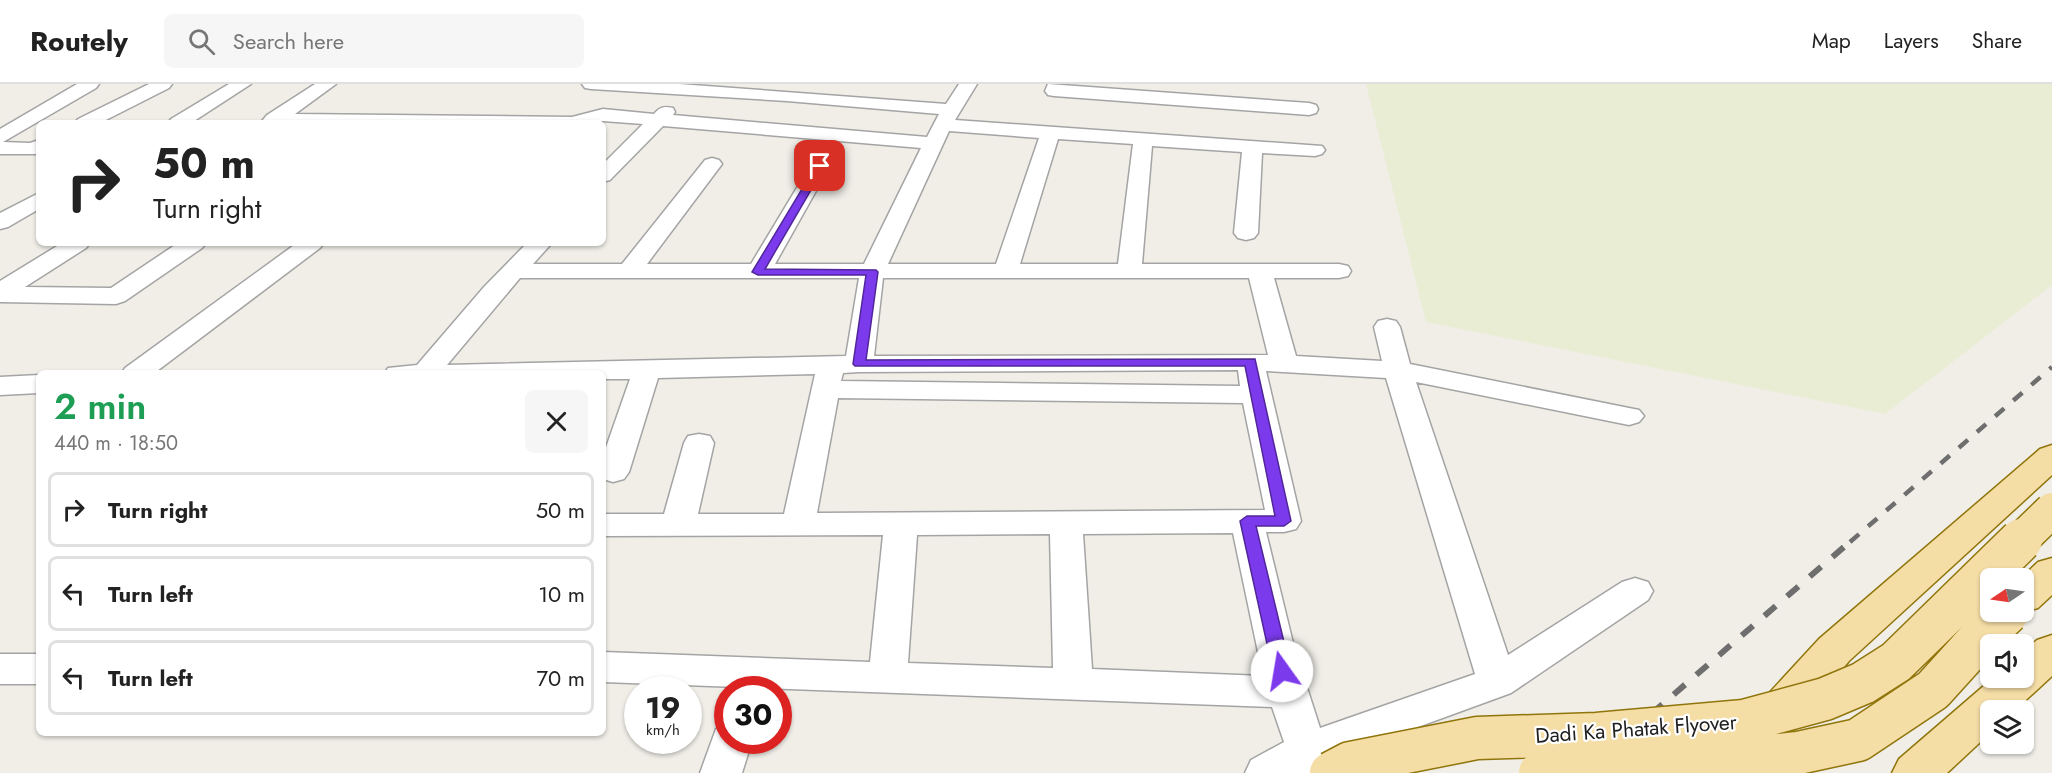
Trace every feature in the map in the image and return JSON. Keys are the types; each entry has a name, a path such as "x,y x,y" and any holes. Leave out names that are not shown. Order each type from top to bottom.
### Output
{"main road":[{"path":"1727,773 1834,650 2052,456"},
{"name":"Dadi Ka Phatak Flyover","path":"1319,765 1350,763 1416,748 1478,738 1597,734 1744,721 1825,699 1863,683 1896,662 2052,510"},
{"path":"2034,589 2052,572"},
{"name":"Dadi Ka Phatak Flyover","path":"1540,773 1688,764 1798,753 1858,740 1934,690 1997,622"},
{"path":"2034,668 2052,651"},
{"path":"1916,773 2012,688"}],"street":[{"path":"0,137 90,84"},
{"path":"91,120 163,84"},
{"path":"183,120 242,84"},
{"path":"273,120 327,84"},
{"path":"591,84 691,90 942,126"},
{"path":"798,525 838,373 872,272 942,126 968,84"},
{"path":"1057,84 1054,91 1219,93 1281,107 1309,109"},
{"path":"1277,84 1281,107"},
{"path":"606,171 691,90"},
{"path":"0,115 36,116"},
{"path":"584,120 603,115 657,121 942,126 1315,150"},
{"path":"1005,272 1052,132"},
{"path":"1129,272 1143,139"},
{"path":"1246,233 1252,147"},
{"path":"0,148 36,148"},
{"path":"628,272 712,164"},
{"path":"758,272 820,166"},
{"path":"0,222 36,202"},
{"path":"0,222 36,223"},
{"path":"0,293 73,246"},
{"path":"0,293 116,296 190,246"},
{"path":"140,370 308,246"},
{"path":"415,370 537,246"},
{"path":"1259,270 1284,364"},
{"path":"513,271 1129,272 1259,270 1339,272"},
{"path":"1387,327 1398,370 1497,682"},
{"path":"838,373 1251,362 1398,370 1629,416"},
{"path":"606,525 1284,521 1256,395 1251,362"},
{"path":"613,472 647,370"},
{"path":"606,371 838,373 1256,395"},
{"path":"0,386 36,384"},
{"path":"678,526 699,443"},
{"path":"1247,521 1287,692 1319,765"},
{"path":"1066,523 1074,684"},
{"path":"888,678 901,524"},
{"path":"1266,773 1319,765 1497,682 1635,591"},
{"path":"606,668 714,678"},
{"path":"0,669 36,669"},
{"path":"792,680 888,678 1287,692"},
{"path":"721,773 727,754"}],"green space":[{"path":"1366,84 2052,84 2052,285 1885,414 1426,322"}],"railway":[{"path":"1850,542 2052,367"},
{"path":"1583,773 1852,540"}],"route":[{"path":"820,166 758,272 872,272 859,364 1251,362 1256,395 1284,521 1247,521 1282,671"}]}
